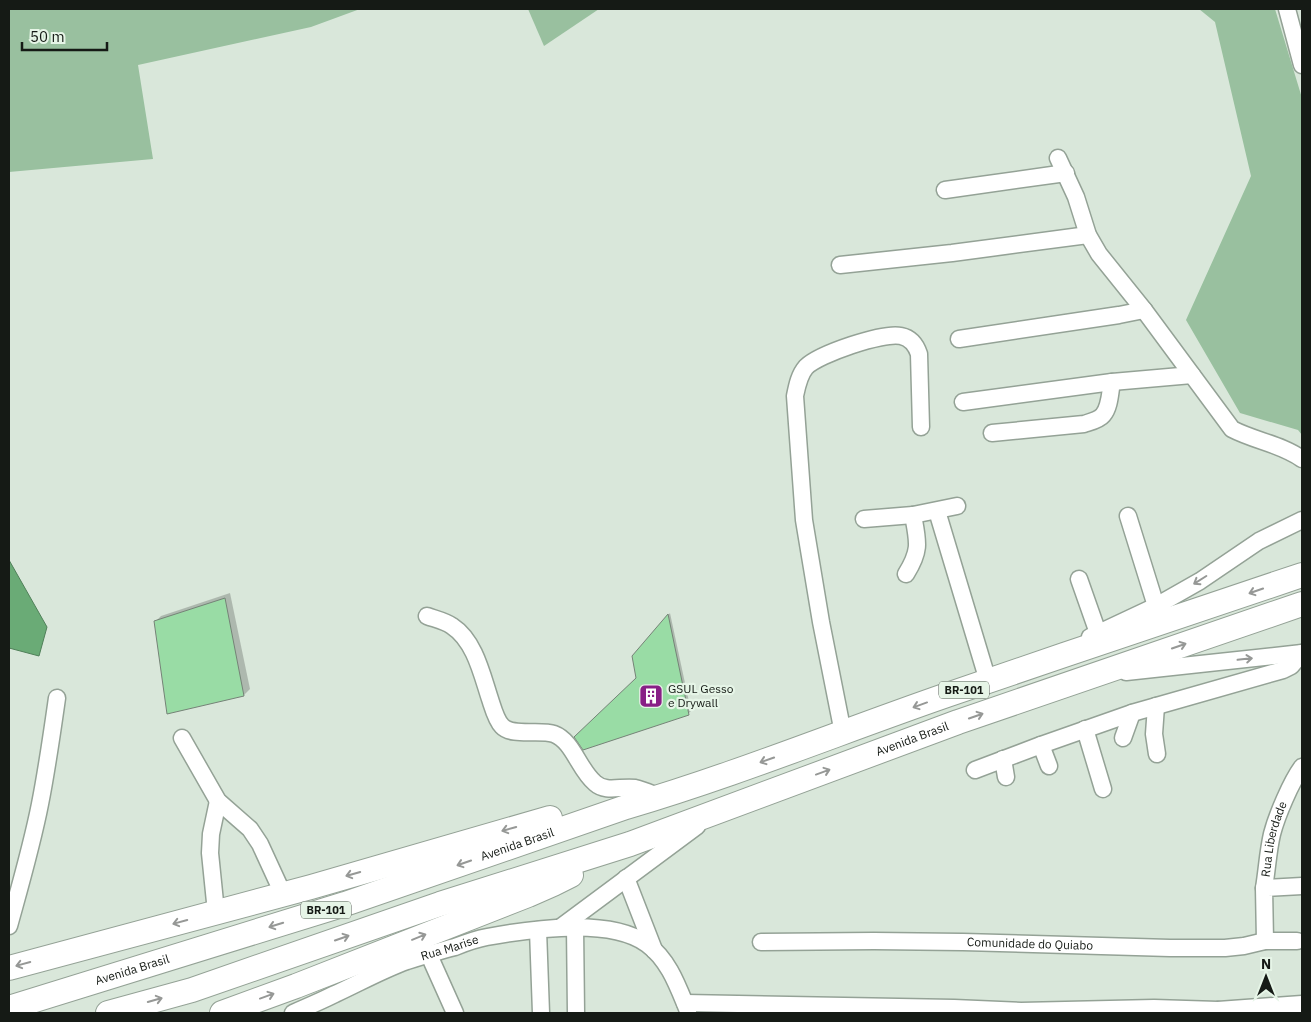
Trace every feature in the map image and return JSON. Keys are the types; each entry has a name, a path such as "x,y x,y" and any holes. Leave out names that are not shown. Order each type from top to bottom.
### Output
{"highway":[{"name":"Avenida Brasil","path":"16,1006 345,904 660,797 947,695 1302,575"},
{"name":"Avenida Brasil","path":"108,1013 192,990 440,904 630,844 958,722 1302,604"},
{"path":"9,968 283,894 547,818 572,813 626,807"},
{"path":"222,1013 296,986 553,884 630,844"}],"street":[{"path":"1287,9 1302,60"},
{"path":"1058,158 1076,197 1088,235 1099,254 1144,310 1232,429 1290,451 1302,459"},
{"path":"945,190 1066,173"},
{"path":"840,265 1088,235"},
{"path":"959,339 1144,310"},
{"path":"843,733 821,622 804,520 795,396 799,378 811,364 833,351 864,341 895,335 903,336 911,340 917,347 919,354 921,427"},
{"path":"963,402 1112,382 1192,375"},
{"path":"992,433 1084,424 1096,420 1104,415 1112,382"},
{"path":"864,520 913,515 957,506"},
{"path":"937,511 988,681"},
{"path":"906,574 914,561 917,548 913,515"},
{"path":"1128,516 1156,606"},
{"name":"Avenida Brasil","path":"1023,670 1156,606 1200,581 1259,541 1302,520"},
{"path":"1079,579 1098,633"},
{"path":"427,616 451,625 468,643 503,728 516,732 556,734 563,739 595,783 612,789 634,788 660,797"},
{"path":"975,770 1132,713 1283,670 1291,666 1302,653"},
{"name":"Avenida Brasil","path":"1092,676 1302,653"},
{"path":"9,926 40,806 57,698"},
{"path":"1156,706 1154,734 1157,754"},
{"path":"1123,738 1132,713"},
{"path":"1085,730 1103,789"},
{"path":"182,738 218,801 250,829 260,844 283,894"},
{"path":"1041,745 1049,766"},
{"path":"1003,759 1006,777"},
{"name":"Rua Liberdade","path":"1265,941 1264,895 1272,833 1302,766"},
{"path":"216,912 210,853 211,834 218,801"},
{"path":"576,1013 568,927 626,878 716,812"},
{"path":"626,878 654,950 666,963 687,1008 1218,1012 1302,1004"},
{"path":"1264,895 1302,886"},
{"path":"476,914 486,937"},
{"name":"Rua Marise","path":"293,1013 377,973 429,954 486,937 568,927 598,928 617,931 641,940 654,950"},
{"path":"538,930 541,1013"},
{"name":"Comunidade do Quiabo","path":"761,942 963,942 1225,948 1265,941 1297,941"},
{"path":"429,954 455,1013"}],"shaded area":[{"path":"9,9 360,9 311,27 138,65 153,159 9,172"},
{"path":"528,9 599,9 544,46"},
{"path":"1199,9 1275,9 1302,98 1302,435 1298,430 1240,413 1186,320 1251,176 1215,22"},
{"path":"9,560 47,627 39,656 9,648"}],"building":[{"path":"225,598 244,696 167,714 154,621"},
{"name":"GSUL Gesso e Drywall","path":"668,614 689,715 583,750 574,737 636,678 632,656"}],"place":[{"name":"GSUL Gesso e Drywall","path":"651,696"}]}
